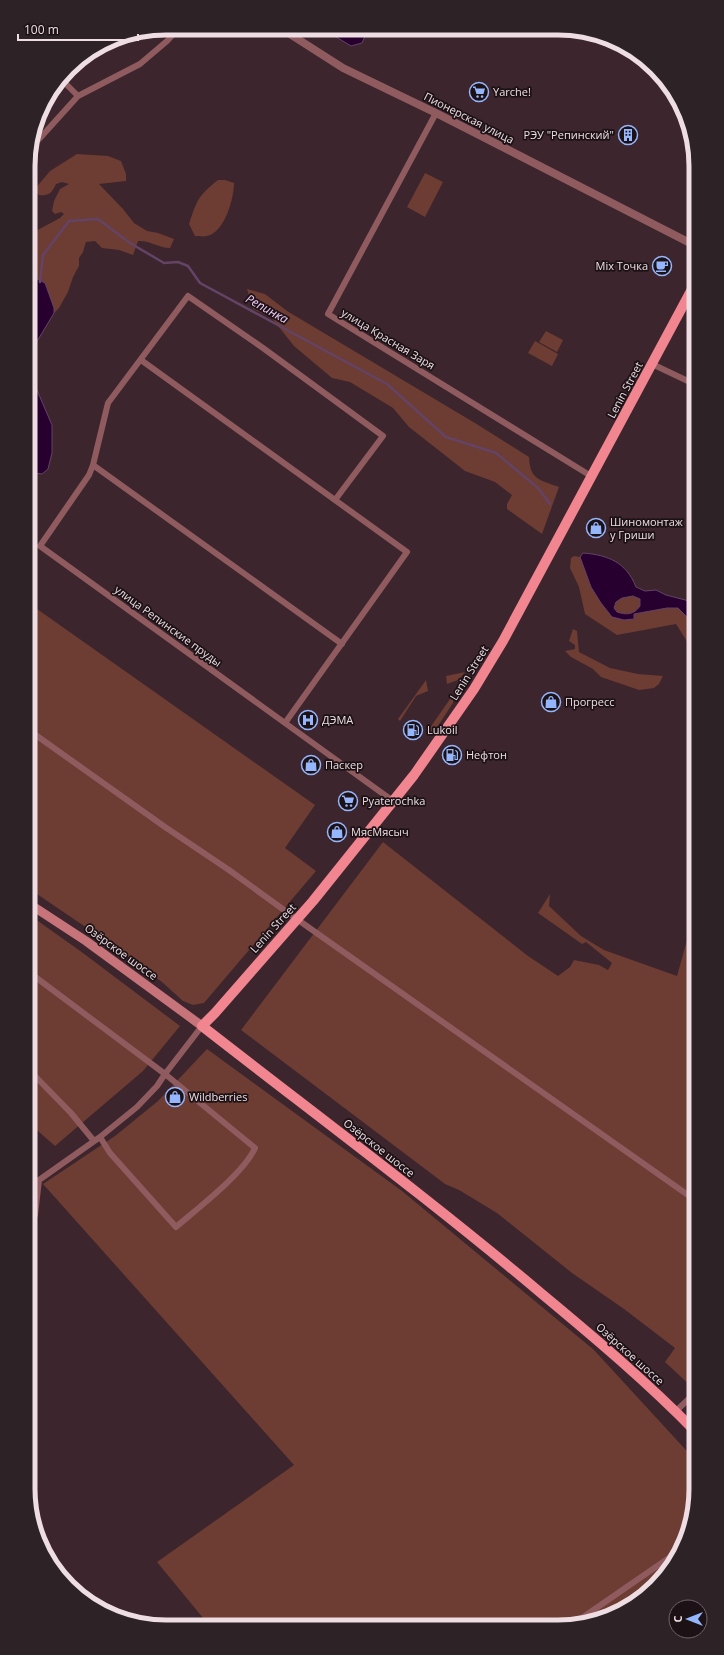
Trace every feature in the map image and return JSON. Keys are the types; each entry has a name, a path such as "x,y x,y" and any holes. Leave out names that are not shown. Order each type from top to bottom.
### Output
{"main road":[{"name":"Lenin Street","path":"202,1026 298,919 432,751 474,689 496,653 689,295"},
{"name":"Озёрское шоссе","path":"35,907 86,941 202,1026 329,1123 502,1260 614,1354 689,1424"}],"street":[{"path":"37,141 78,96 140,64 173,35"},
{"name":"Пионерская улица","path":"291,35 332,61 689,242"},
{"path":"65,83 78,96"},
{"name":"улица Красная Заря","path":"436,113 328,314 591,476"},
{"name":"улица Репинские пруды","path":"285,723 40,546 89,475 94,465 108,403 188,296 263,348 383,436 335,500"},
{"path":"140,360 407,552 285,723 393,801"},
{"path":"652,364 689,382"},
{"path":"94,465 342,644"},
{"path":"35,735 689,1196"},
{"path":"35,977 164,1074 255,1148 251,1156 233,1176 176,1227 110,1152 100,1137"},
{"path":"35,1183 100,1137 137,1107 157,1086 164,1074 202,1026"},
{"path":"35,1076 71,1113 94,1141"},
{"path":"35,1215 39,1180"},
{"path":"676,1411 689,1399"},
{"path":"582,1618 669,1558"}],"shaded area":[{"path":"333,35 365,35 362,43 351,46"},
{"path":"77,154 108,156 121,161 126,174 126,181 99,184 134,223 147,231 158,233 174,239 170,248 138,241 133,255 119,250 102,248 95,241 86,242 83,252 79,258 79,266 73,277 68,292 59,308 54,313 54,308 45,283 35,278 35,231 60,218 64,214 61,212 55,214 52,211 54,201 60,189 69,184 62,182 56,184 52,192 45,195 39,195 35,189 50,171"},
{"path":"425,173 443,182 425,217 407,207"},
{"path":"218,180 225,180 234,183 234,189 227,214 219,228 213,233 206,236 195,236 189,224 194,209 206,190"},
{"path":"35,278 45,283 54,308 54,313 35,345"},
{"path":"247,289 265,294 287,311 475,423 529,457 531,470 537,478 559,487 542,534 507,509 507,504 512,495 495,482 465,471 409,427 393,408 350,382 332,378 294,346 271,317 253,309"},
{"path":"546,331 563,340 557,352 539,342"},
{"path":"535,341 558,354 552,366 528,353"},
{"path":"35,386 52,425 52,453 48,469 42,474 35,473"},
{"path":"583,553 608,558 615,561 627,571 636,587 645,591 656,590 666,595 689,601 689,619 678,608 667,608 634,614 634,619 624,620 612,617 591,587 580,557","holes":["633,596 640,599 640,606 632,613 627,614 617,612 614,608 616,602 622,598"]},
{"path":"574,556 580,557 591,587 601,603 624,620 634,619 634,614 667,608 679,608 689,619 689,645 676,624 617,635 585,614 579,587 570,568 571,558"},
{"path":"633,596 640,599 640,606 638,609 630,614 617,612 614,608 616,602 622,598"},
{"path":"35,608 315,805 285,848 316,871 204,1003 193,1005 183,1001 162,982 118,949 35,893"},
{"path":"573,629 577,631 579,652 610,668 638,674 663,676 659,684 654,688 639,690 601,677 593,669 571,657 565,651 575,649 575,645 569,641"},
{"path":"465,672 458,680 447,684 446,676"},
{"path":"426,680 428,691 416,696 400,721 398,719"},
{"path":"450,699 453,700 453,703 432,735 428,736 427,732"},
{"path":"383,842 528,956 558,976 570,967 574,960 599,965 608,970 612,963 586,942 582,944 538,913 550,894 549,906 581,936 604,950 677,976 687,940 689,940 689,1384 665,1362 675,1348 624,1309 572,1273 497,1213 459,1190 445,1184 241,1030"},
{"path":"35,919 180,1026 143,1071 55,1146 35,1128"},
{"path":"207,1049 402,1191 594,1350 689,1453 689,1498 682,1531 676,1547 662,1569 651,1582 631,1598 616,1607 592,1616 575,1619 205,1620 157,1562 294,1465 43,1184 115,1136 158,1101"}],"waterway":[{"name":"Репинка","path":"40,282 43,255 69,221 98,219 130,243 164,263 178,262 188,266 200,283 387,384 446,437 496,453 538,488 550,504"}],"place":[{"name":"Yarche!","path":"479,92"},
{"name":"РЭУ \"Репинский\"","path":"628,135"},
{"name":"Mix Точка","path":"662,266"},
{"name":"Шиномонтаж у Гриши","path":"596,528"},
{"name":"Прогресс","path":"551,702"},
{"name":"ДЭМА","path":"308,720"},
{"name":"Lukoil","path":"413,730"},
{"name":"Нефтон","path":"452,755"},
{"name":"Паскер","path":"311,765"},
{"name":"Pyaterochka","path":"348,801"},
{"name":"МясМясыч","path":"337,832"},
{"name":"Wildberries","path":"175,1097"}]}
